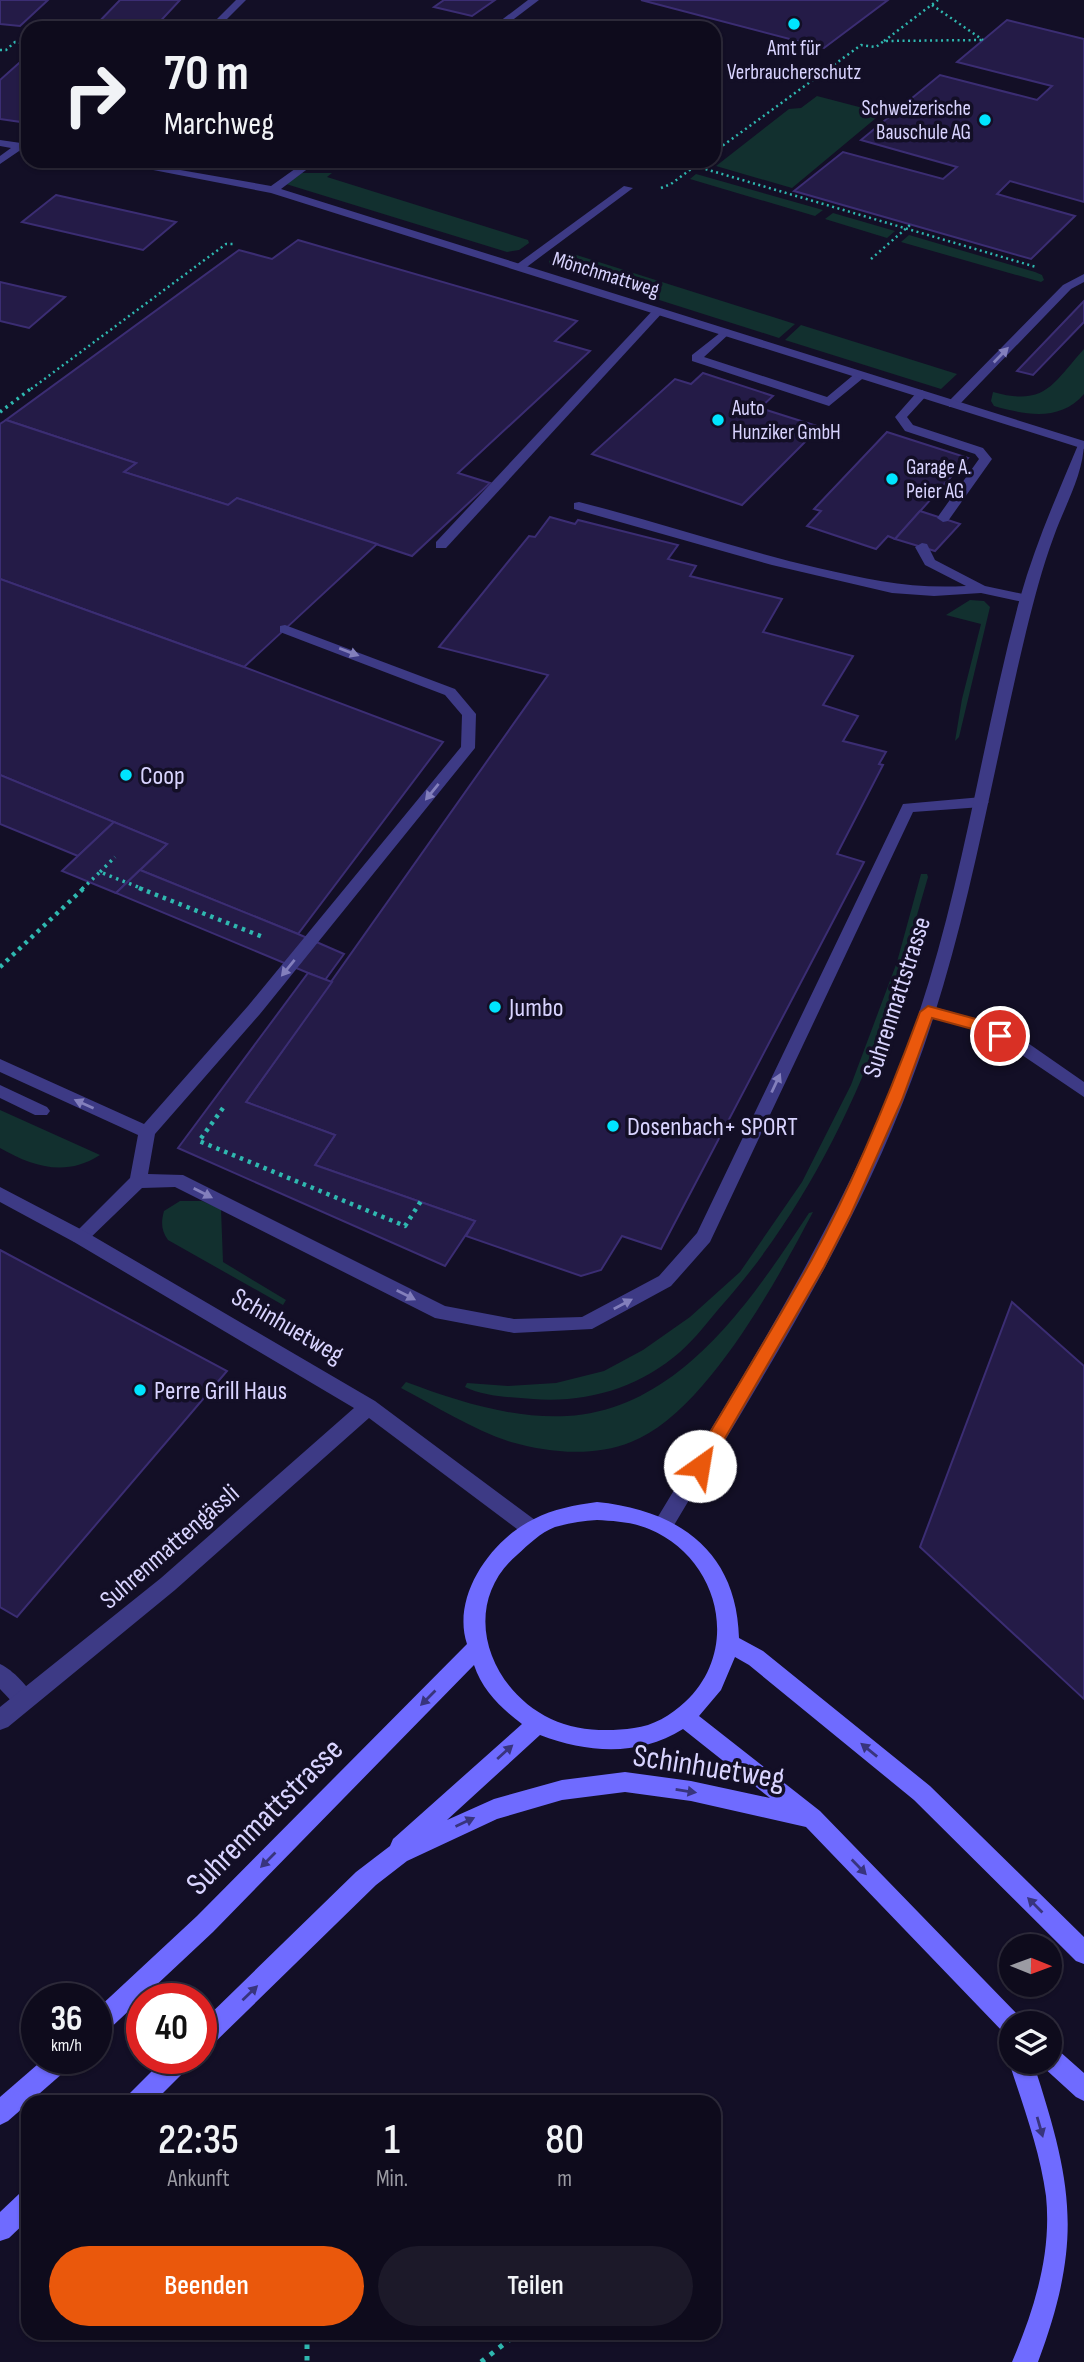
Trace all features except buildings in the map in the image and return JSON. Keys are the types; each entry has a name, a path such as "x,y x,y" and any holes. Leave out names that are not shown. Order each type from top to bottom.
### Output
{"main road":[{"path":"597,1511 631,1514 663,1526 693,1547 716,1575 729,1608 729,1643 721,1671 711,1688 684,1717 651,1735 612,1742 573,1739 537,1725 509,1704 489,1679 476,1649 474,1614 484,1580 503,1551 532,1529 563,1516 597,1511"},
{"path":"729,1643 756,1658 922,1793 1084,1953"},
{"name":"Suhrenmattstrasse","path":"112,2011 205,1924 476,1649"},
{"name":"Schinhuetweg","path":"684,1717 812,1818 999,2014"},
{"path":"217,2024 364,1880 537,1725"},
{"name":"Schinhuetweg","path":"364,1880 399,1853 494,1809 562,1790 625,1782 691,1791 812,1818"},
{"path":"1062,2069 1084,2089"},
{"path":"0,2113 45,2074"},
{"path":"144,2095 166,2074"},
{"path":"1024,2074 1058,2197 1057,2261 1039,2332 1025,2362"},
{"path":"0,2229 21,2210"}],"street":[{"path":"220,21 241,0"},
{"path":"506,21 534,0"},
{"path":"0,143 21,146"},
{"path":"0,162 21,149"},
{"name":"Mönchmattweg","path":"151,168 273,190 1084,445"},
{"path":"273,190 303,168"},
{"path":"520,267 628,188"},
{"path":"953,404 1067,287 1082,279"},
{"path":"441,545 657,311"},
{"path":"725,332 696,358 829,402 861,375"},
{"path":"922,394 901,416 909,428 979,452 986,459 943,518"},
{"name":"Suhrenmattstrasse","path":"663,1526 723,1429 818,1262 895,1100 928,1012 982,802 1027,599 1049,531 1084,445"},
{"path":"579,506 777,562 892,589 934,592 981,589"},
{"path":"922,547 930,562 981,589 1027,599"},
{"path":"80,1237 138,1181 147,1132 269,991 468,748 469,714 450,692 285,629"},
{"path":"138,1181 177,1180 442,1313 514,1326 584,1324 665,1281 704,1237 908,807 982,802"},
{"path":"928,1012 981,1026 1019,1045 1084,1091"},
{"path":"0,1065 147,1132"},
{"path":"0,1091 41,1111"},
{"name":"Schinhuetweg","path":"0,1194 80,1237 368,1407 532,1529"},
{"name":"Suhrenmattengässli","path":"0,1720 168,1584 368,1407"},
{"path":"0,1674 24,1700"}],"path":[{"path":"721,147 862,45 876,47 938,0"},
{"path":"884,41 983,40 932,5"},
{"path":"0,50 6,50 16,42 21,43"},
{"path":"659,188 671,184 692,168"},
{"path":"702,168 1082,279"},
{"path":"871,259 910,225"},
{"path":"0,412 226,244 236,244"},
{"path":"100,872 115,857"},
{"path":"307,2340 307,2362"},
{"path":"481,2362 509,2340"}],"green space":[{"path":"817,96 882,113 792,188 721,167 721,162 789,109 801,108"},
{"path":"302,173 332,173 327,177 528,240 529,243 519,250 507,252 286,184"},
{"path":"696,174 823,210 815,216 690,179"},
{"path":"833,213 895,231 887,238 825,219"},
{"path":"909,235 1035,272 1042,275 1044,280 1041,282 901,242"},
{"path":"562,252 795,324 779,338 549,265 549,261"},
{"path":"801,325 957,374 941,389 785,340"},
{"path":"1084,349 1084,394 1075,403 1053,412 1030,414 994,406 991,401 993,392 1025,396 1047,389"},
{"path":"970,600 984,601 990,607 959,737 955,741 962,699 981,624 946,615"},
{"path":"921,874 927,874 928,877 899,975 864,1073 845,1115 825,1156 778,1233 697,1335 664,1365 647,1375 630,1384 592,1395 553,1400 533,1399 490,1395 465,1387 467,1383 508,1386 556,1383 604,1371 643,1350 690,1317 740,1272 802,1182 851,1085 897,962"},
{"path":"0,1110 100,1155 75,1166 50,1167 12,1155 0,1148"},
{"path":"180,1201 202,1201 221,1209 223,1262 286,1300 283,1305 168,1240 162,1226 164,1211"},
{"path":"813,1212 759,1307 712,1375 686,1404 659,1427 631,1442 602,1450 571,1452 526,1446 483,1431 401,1388 406,1382 505,1412 546,1416 567,1416 608,1409 645,1394 678,1372 738,1313 809,1213"}],"place":[{"name":"Amt für Verbraucherschutz","path":"794,24"},
{"name":"Schweizerische Bauschule AG","path":"985,120"},
{"name":"Auto Hunziker GmbH","path":"718,420"},
{"name":"Garage A. Peier AG","path":"892,479"},
{"name":"Coop","path":"126,775"},
{"name":"Jumbo","path":"495,1007"},
{"name":"Dosenbach+ SPORT","path":"613,1126"},
{"name":"Perre Grill Haus","path":"140,1390"}],"route":[{"path":"700,1466 843,1214 895,1100 928,1012 981,1026 1000,1036"}]}
